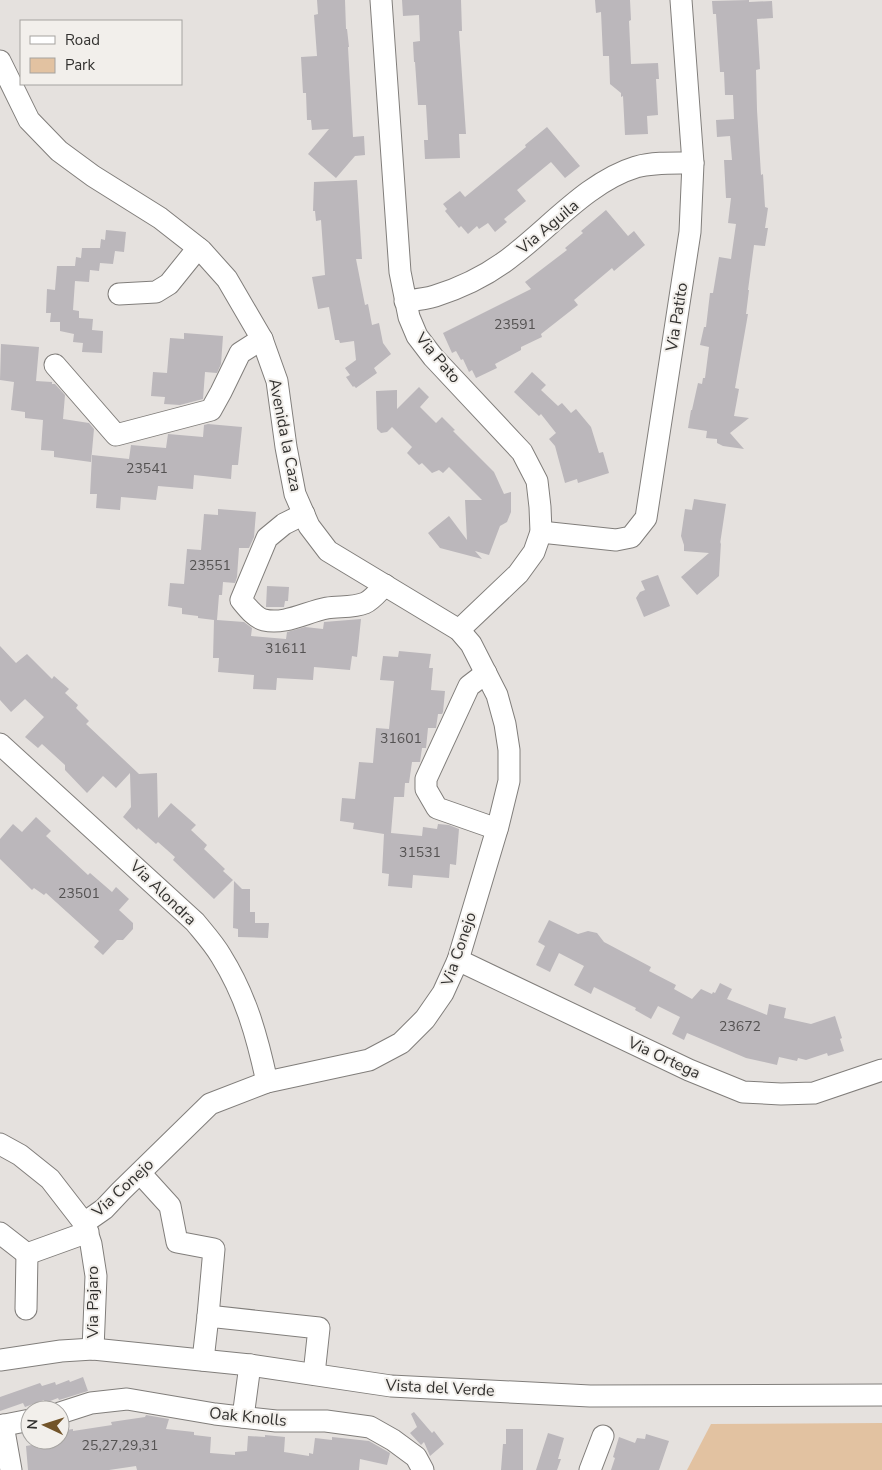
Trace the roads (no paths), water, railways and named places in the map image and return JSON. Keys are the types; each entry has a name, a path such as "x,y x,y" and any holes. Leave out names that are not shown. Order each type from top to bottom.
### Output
{"street":[{"name":"Via Pato","path":"382,0 400,272 409,317 417,336 433,357 522,452 537,482 541,532 534,552 518,574 459,630"},
{"name":"Via Patito","path":"541,532 616,540 631,537 646,518 690,232 693,163 681,0"},
{"name":"Avenida la Caza","path":"0,61 29,120 59,151 93,176 160,218 198,248 227,279 262,339 277,380 286,447 295,494 309,526 328,551 459,630"},
{"name":"Via Aguila","path":"405,301 435,296 482,277 514,255 594,188 617,175 662,163 693,163"},
{"path":"119,294 156,292 169,284 198,248"},
{"path":"55,365 116,435 211,410 240,353 262,339"},
{"path":"304,514 284,524 267,538 241,600 248,609 262,620 281,621 318,610 339,606 354,606 367,602 385,585"},
{"name":"Via Conejo","path":"26,1254 86,1228 210,1104 267,1082 369,1060 401,1043 425,1019 443,993 458,960 498,829 509,781 510,750 497,696 471,644 459,630"},
{"path":"486,673 469,686 426,779 426,789 437,808 498,829"},
{"name":"Via Alondra","path":"0,744 195,922 220,954 249,1011 267,1082"},
{"name":"Via Ortega","path":"458,960 689,1070 743,1092 814,1093 882,1070"},
{"name":"Via Pajaro","path":"0,1144 20,1155 50,1179 86,1228 91,1244 96,1276 93,1349"},
{"path":"140,1173 170,1206 176,1242 214,1249 203,1360"},
{"path":"0,1233 26,1254 26,1309"},
{"path":"208,1316 319,1328 314,1374"},
{"name":"Vista del Verde","path":"0,1360 61,1351 93,1349 250,1365 391,1386 590,1396 882,1394"},
{"path":"243,1417 250,1365"},
{"name":"Oak Knolls","path":"70,1410 91,1403 127,1399 276,1422 326,1421 370,1427 393,1440 416,1457 422,1470"},
{"path":"11,1470 2,1425 20,1422"},
{"path":"590,1470 603,1436"}]}
